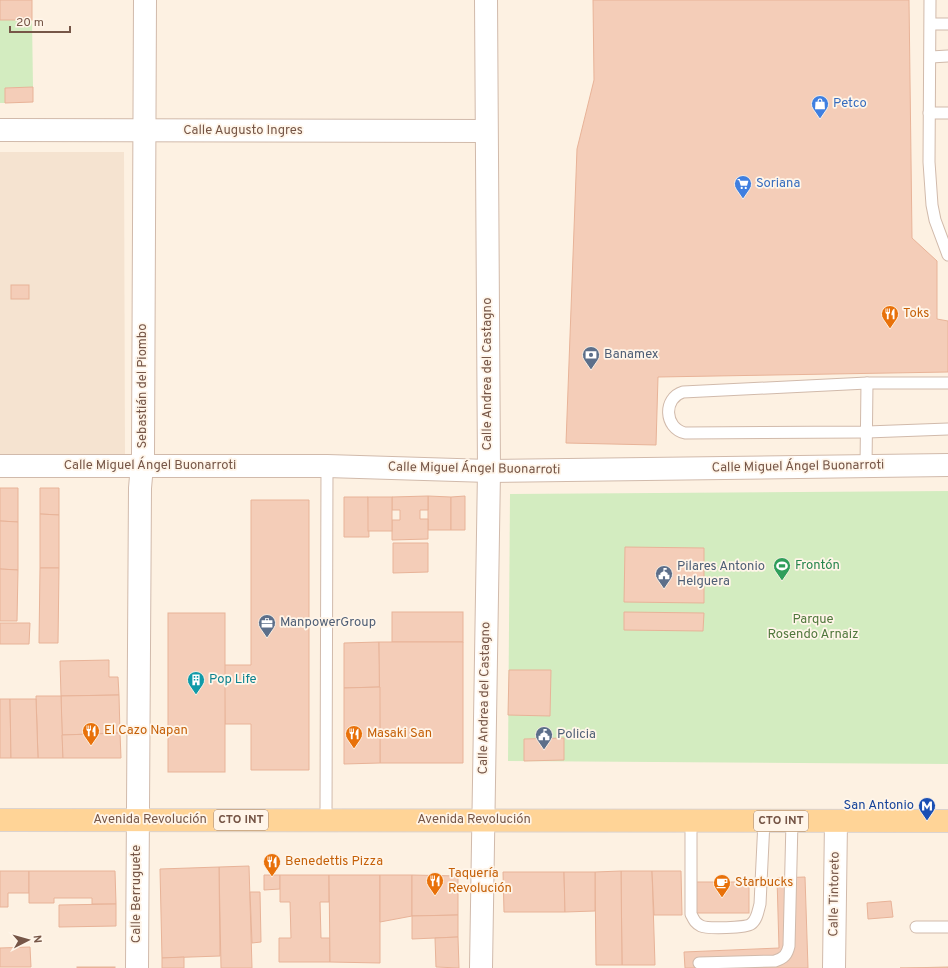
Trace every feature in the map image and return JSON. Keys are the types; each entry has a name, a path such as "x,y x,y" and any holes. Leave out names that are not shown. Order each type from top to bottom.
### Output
{"main road":[{"name":"Avenida Revolución","path":"0,820 946,821"}],"street":[{"name":"Sebastián del Piombo","path":"138,820 140,488 143,454 145,0"},
{"name":"Calle Andrea del Castagno","path":"481,968 482,820 489,471 486,0"},
{"name":"Calle Augusto Ingres","path":"0,130 486,131"},
{"name":"Calle Miguel Ángel Buonarroti","path":"0,466 326,466 489,471 948,465"},
{"name":"Calle Berruguete","path":"137,968 138,820"},
{"name":"Calle Tintoreto","path":"834,968 836,821"}],"lane":[{"path":"930,0 931,57 929,162 932,205 935,220 948,255"},
{"path":"931,24 948,24"},
{"path":"931,57 948,56"},
{"path":"929,114 948,113"},
{"path":"948,383 867,383 683,392 676,394 671,400 669,408 672,426 678,431 685,433 948,430"},
{"path":"866,466 867,383"},
{"path":"326,466 326,820"},
{"path":"691,821 691,914 695,922 703,927 743,927 751,924 757,917 760,904 764,821"},
{"path":"699,963 775,961 782,959 788,953 792,821"},
{"path":"916,927 948,928"}],"shaded area":[{"path":"0,152 124,152 125,454 0,454"}],"green space":[{"path":"0,20 32,20 33,87 5,88 5,103 0,103"},
{"name":"Parque Rosendo Arnaiz","path":"948,491 948,764 508,761 510,494"}],"building":[{"path":"0,0 32,0 32,20 0,20"},
{"name":"Soriana","path":"593,0 909,0 912,238 937,261 937,319 948,321 948,372 658,377 656,445 566,443 577,149 594,80"},
{"path":"33,87 33,102 5,103 5,88"},
{"path":"11,285 29,285 29,299 11,299"},
{"path":"0,488 18,488 18,522 0,521"},
{"path":"40,488 59,488 59,515 40,514"},
{"path":"428,496 451,497 451,530 428,530"},
{"path":"428,496 428,510 420,510 420,519 428,519 428,539 392,540 392,520 400,520 400,510 392,510 392,497"},
{"path":"465,496 465,530 451,530 451,497"},
{"path":"344,497 368,497 369,537 344,537"},
{"path":"368,497 392,497 392,531 368,531"},
{"path":"251,500 309,500 309,770 251,770 251,724 225,724 224,665 251,665"},
{"path":"40,514 59,515 59,568 40,568"},
{"path":"0,521 18,522 18,570 0,569"},
{"path":"393,543 428,543 428,572 393,573"},
{"path":"625,547 704,548 704,603 624,602"},
{"path":"40,568 59,568 58,643 39,643"},
{"path":"0,569 18,570 17,621 0,621"},
{"path":"392,612 463,612 463,642 392,642"},
{"path":"624,612 704,613 703,631 624,630"},
{"name":"Pop Life","path":"168,613 225,613 225,772 168,772"},
{"path":"0,623 30,623 29,644 0,644"},
{"path":"379,642 380,687 344,688 344,643"},
{"path":"379,642 463,642 463,763 380,763"},
{"path":"109,660 109,677 118,677 119,695 61,696 60,661"},
{"path":"509,670 551,670 550,716 508,715"},
{"path":"380,687 380,763 344,764 344,688"},
{"path":"119,695 120,733 62,735 61,696"},
{"path":"36,696 61,696 63,758 38,758"},
{"path":"0,699 10,699 11,758 0,758"},
{"path":"10,699 36,699 38,758 11,758"},
{"name":"El Cazo Napan","path":"120,733 121,758 63,758 62,735"},
{"name":"Policia","path":"564,738 564,760 524,761 524,739"},
{"path":"249,866 252,968 221,968 219,867"},
{"path":"219,867 220,956 162,958 160,869"},
{"path":"0,871 29,871 29,893 8,893 8,907 0,907"},
{"path":"29,871 115,871 116,904 92,904 92,898 54,898 54,903 29,903"},
{"path":"621,871 652,871 655,965 622,965"},
{"path":"621,871 622,965 596,965 595,872"},
{"path":"652,871 681,871 682,915 654,915"},
{"path":"503,872 564,872 565,912 504,912"},
{"path":"564,872 595,872 595,911 565,912"},
{"path":"264,875 280,875 280,889 264,890"},
{"path":"280,875 329,875 329,902 320,902 321,938 330,938 330,962 279,962 279,938 291,938 290,902 280,902"},
{"path":"329,875 380,875 380,963 330,962"},
{"path":"380,875 412,875 412,916 380,922"},
{"name":"Taquería Revolución","path":"412,875 458,876 458,915 412,916"},
{"path":"805,877 808,968 685,968 684,952 779,948 777,878"},
{"name":"Starbucks","path":"695,882 749,882 749,913 695,913"},
{"path":"250,892 260,892 261,942 252,943"},
{"path":"891,901 893,917 868,919 867,903"},
{"path":"116,904 116,926 59,927 59,905"},
{"path":"458,915 458,937 412,939 412,916"},
{"path":"458,937 459,968 436,967 435,938"},
{"path":"30,947 31,967 0,967 0,948"},
{"path":"184,957 184,968 162,968 162,958"},
{"path":"115,967 115,968 77,968"},
{"path":"948,967 948,968 906,968"}],"place":[{"name":"Petco","path":"820,119"},
{"name":"Soriana","path":"743,199"},
{"name":"Toks","path":"890,329"},
{"name":"Banamex","path":"591,370"},
{"name":"Frontón","path":"782,581"},
{"name":"Pilares Antonio Helguera","path":"664,589"},
{"name":"ManpowerGroup","path":"267,638"},
{"name":"Pop Life","path":"196,695"},
{"name":"El Cazo Napan","path":"91,746"},
{"name":"Masaki San","path":"354,749"},
{"name":"Policia","path":"544,750"},
{"name":"San Antonio","path":"927,821"},
{"name":"Benedettis Pizza","path":"272,877"},
{"name":"Taquería Revolución","path":"435,896"},
{"name":"Starbucks","path":"722,898"}]}
